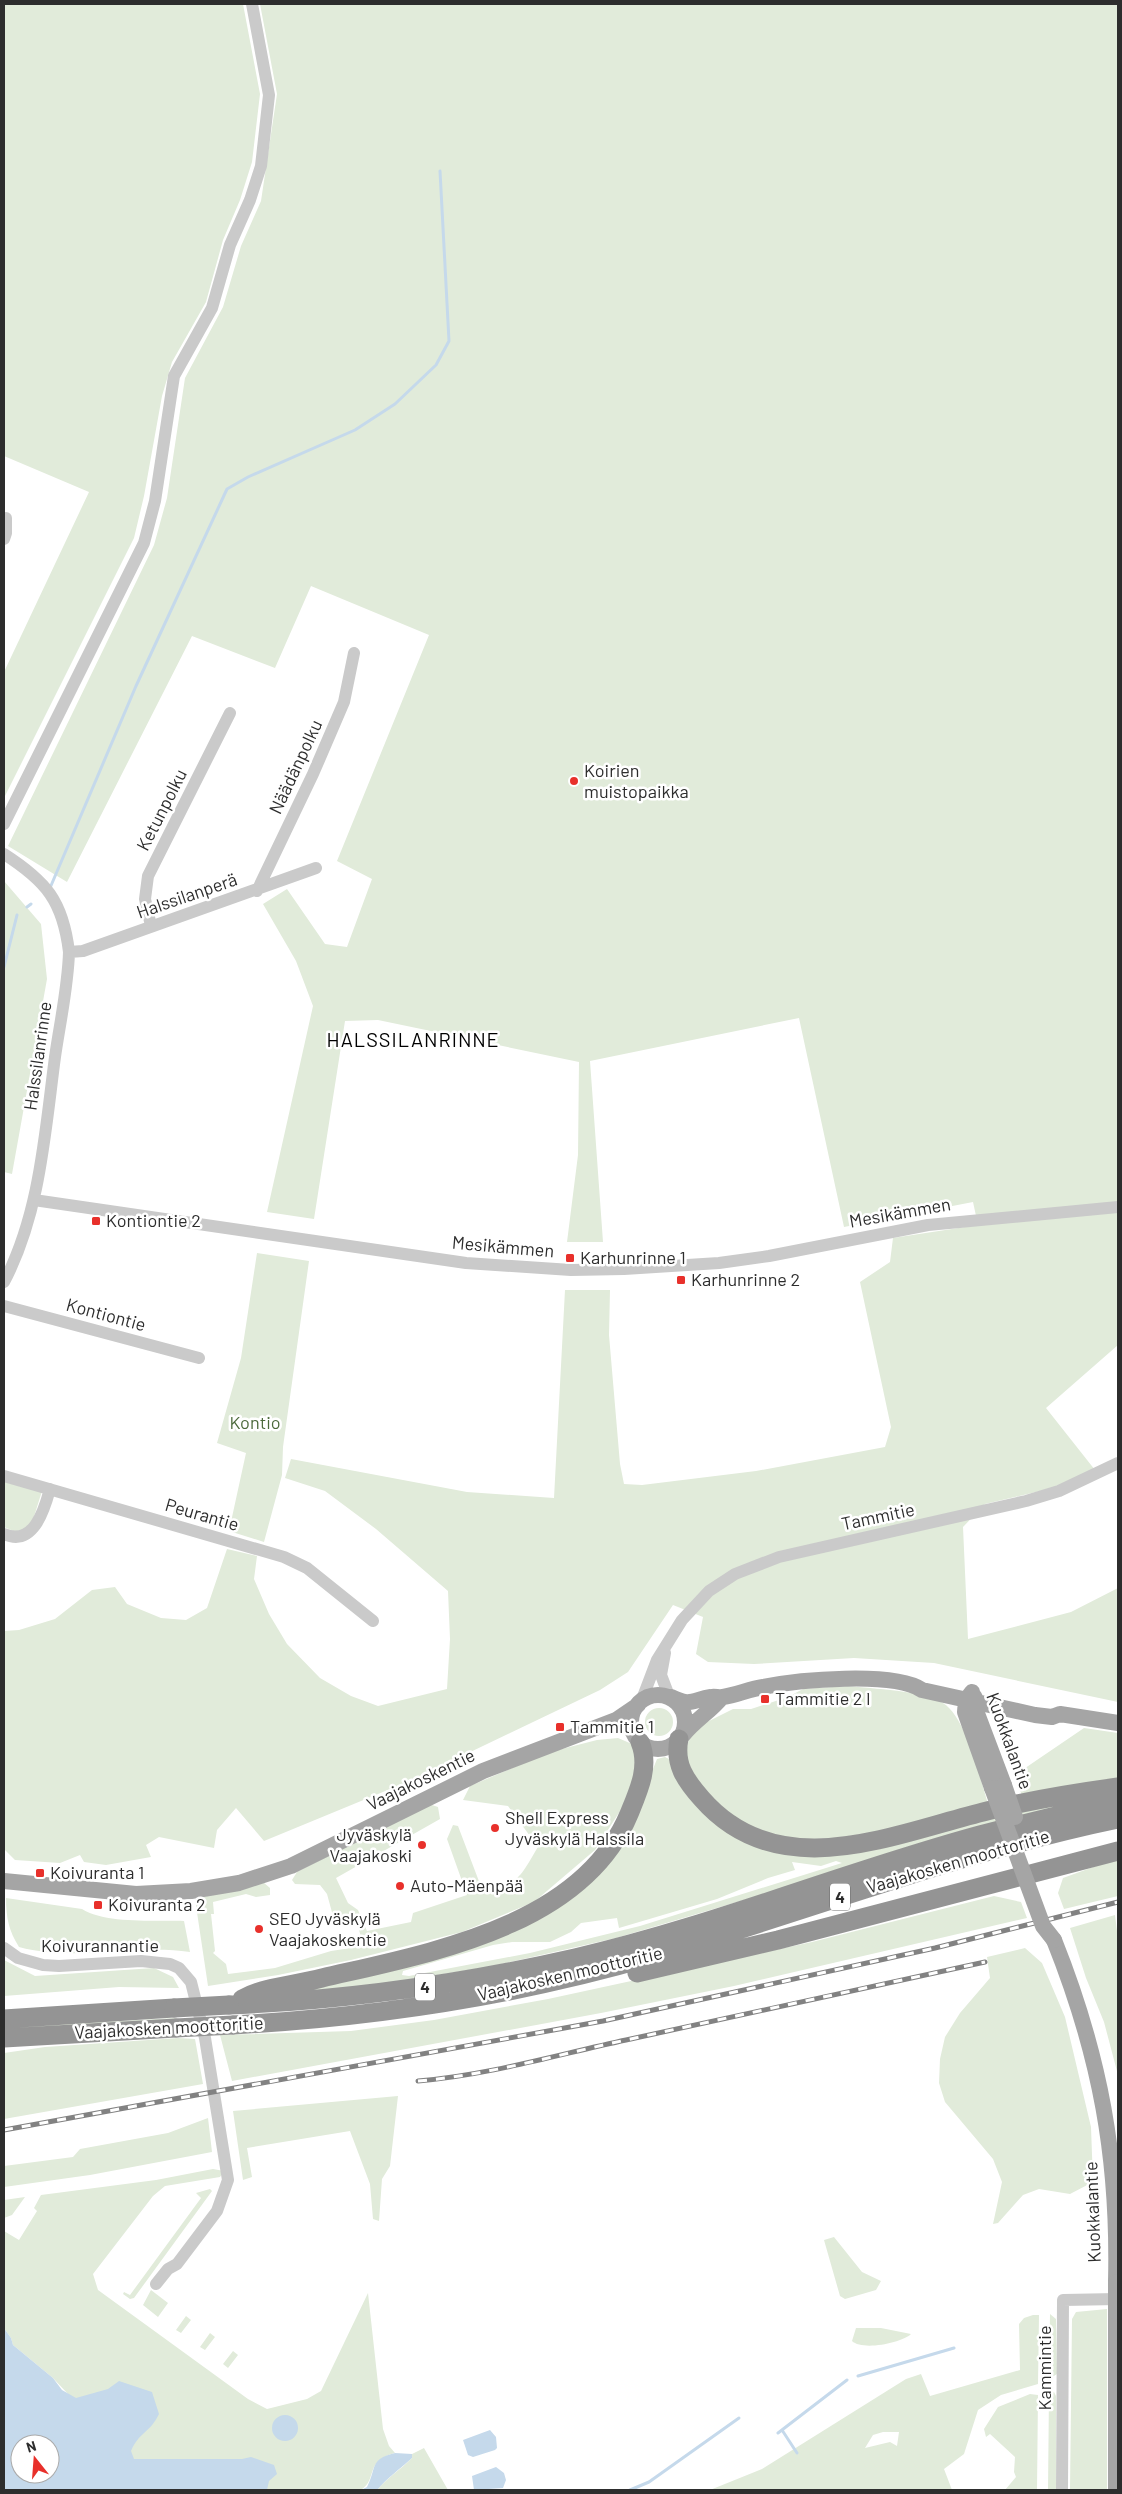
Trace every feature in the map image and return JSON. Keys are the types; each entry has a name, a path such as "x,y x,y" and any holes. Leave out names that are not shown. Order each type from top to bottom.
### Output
{"highway":[{"path":"681,1737 676,1751 680,1766 685,1776 715,1814 750,1836 770,1844 796,1848 849,1846 988,1810 1118,1787"},
{"path":"229,2005 248,1996 272,1989 382,1964 445,1946 505,1925 559,1898 581,1882 600,1861 614,1844 625,1824 645,1768 645,1753 638,1740"},
{"name":"Vaajakosken moottoritie","path":"4,2019 333,1998 427,1987 575,1958 704,1922 979,1835 1118,1801"},
{"name":"Vaajakosken moottoritie","path":"4,2038 311,2020 392,2010 493,1994 564,1979 668,1952 982,1854 1118,1819"},
{"path":"564,1979 595,1979 627,1975 862,1918 1118,1851"}],"main road":[{"path":"722,1697 716,1705 696,1719 670,1747 654,1749 638,1740 630,1721 639,1703 654,1695 670,1697 688,1703 711,1697 722,1697 764,1686 820,1680 860,1680 914,1685 922,1690 972,1698 1035,1715 1052,1717 1060,1714 1118,1723"},
{"path":"670,1697 684,1713 686,1721 681,1737"},
{"name":"Kuokkalantie","path":"972,1698 998,1787 1030,1875 1042,1926 1054,1940 1082,2012 1103,2100 1113,2169 1117,2230 1116,2490"},
{"name":"Vaajakoskentie","path":"4,1881 97,1892 136,1894 191,1891 239,1882 291,1866 483,1771 616,1720 639,1703"},
{"name":"Vaajakoskentie","path":"563,1739 616,1731 624,1732 638,1740"}],"street":[{"path":"4,824 144,543 154,501 174,376 212,308 230,245 250,200 261,166 269,95 252,4"},
{"path":"4,539 6,518"},
{"name":"Näädänpolku","path":"257,890 313,774 344,702 354,653"},
{"name":"Ketunpolku","path":"151,926 145,899 148,876 230,713"},
{"name":"Halssilanrinne","path":"4,854 32,872 49,892 59,909 66,931 69,952 46,1127 34,1200 20,1245 4,1282"},
{"name":"Halssilanperä","path":"69,952 83,951 316,868"},
{"name":"Mesikämmen","path":"34,1200 466,1264 571,1270 624,1269 719,1263 769,1256 928,1225 1118,1207"},
{"name":"Kontiontie","path":"4,1306 199,1358"},
{"name":"Tammitie","path":"639,1703 656,1660 692,1608 715,1586 735,1574 762,1562 1026,1501 1072,1485 1118,1462"},
{"name":"Peurantie","path":"4,1476 284,1556 307,1568 373,1620"},
{"path":"4,1534 20,1537 32,1530 50,1490"},
{"name":"Tammitie","path":"669,1641 663,1660 661,1676 670,1697"},
{"name":"Koivurannantie","path":"4,1948 18,1958 43,1965 159,1962 179,1968 191,1982 204,2038 228,2180 217,2211 177,2264 168,2269 156,2284"},
{"name":"Kammintie","path":"1062,2490 1063,2300 1117,2306"}],"green space":[{"path":"4,4 243,4 260,94 252,162 240,200 223,240 206,302 172,362 162,396 144,496 134,538 4,798 4,672 89,492 4,456"},
{"path":"260,4 1118,4 1118,1345 1046,1408 1095,1470 1057,1487 985,1504 963,1527 968,1639 1071,1612 1118,1588 1118,1702 934,1663 854,1658 754,1664 708,1662 696,1654 703,1617 673,1605 628,1672 600,1690 412,1780 264,1841 236,1808 217,1830 214,1848 159,1837 146,1845 151,1857 106,1865 84,1862 80,1855 60,1863 15,1860 4,1849 4,1631 19,1630 55,1619 92,1590 115,1587 127,1604 161,1618 186,1620 207,1608 227,1549 257,1556 254,1579 269,1614 287,1644 320,1678 351,1696 378,1706 447,1689 450,1639 448,1591 376,1529 325,1491 285,1478 291,1459 467,1492 554,1498 565,1290 610,1290 609,1335 620,1464 624,1484 642,1485 756,1471 885,1447 891,1427 860,1282 890,1262 893,1238 978,1225 973,1202 844,1227 799,1018 590,1061 603,1242 567,1242 578,1155 579,1062 378,1020 345,1021 314,1219 267,1212 313,1006 296,961 263,904 287,889 325,944 347,947 372,879 337,861 429,635 311,586 275,668 192,636 67,882 8,846 154,545 167,498 185,378 223,307 241,246 261,201 277,94"},
{"path":"4,881 41,924 47,979 12,1174 4,1172"},
{"name":"Kontio","path":"257,1253 309,1261 283,1447 282,1475 264,1542 229,1531 246,1453 217,1443 241,1358"},
{"path":"4,1480 42,1491 32,1523 28,1529 16,1532 4,1527"},
{"path":"848,1686 923,1695 943,1703 959,1721 965,1734 988,1804 870,1836 794,1840 752,1828 721,1808 696,1781 685,1754 689,1739 699,1726 733,1709 751,1709 788,1697 803,1689"},
{"path":"659,1708 669,1712 673,1722 669,1732 659,1736 649,1732 645,1722 649,1712"},
{"path":"1084,1728 1118,1733 1118,1779 1022,1796 1015,1775"},
{"path":"618,1738 632,1744 636,1755 636,1771 622,1808 595,1850 534,1902 462,1932 351,1960 278,1975 208,1986 195,1899 263,1882 270,1888 270,1895 256,1897 246,1894 213,1902 214,1914 211,1914 215,1951 213,1953 226,1964 228,1974 275,1968 331,1951 364,1946 357,1924 336,1927 327,1894 320,1885 295,1884 292,1880 297,1872 429,1804 438,1807 440,1819 336,1878 348,1903 358,1910 367,1931 411,1922 413,1913 467,1895 447,1839 453,1825 458,1826 480,1884 491,1891 501,1888 520,1875 538,1847 508,1806 463,1800 470,1786 550,1752 597,1740"},
{"path":"665,1757 671,1760 767,1847 990,1817 1097,1795 616,1938 488,1967 349,1989 263,1995 565,1902 647,1784 657,1759","holes":["836,1861 842,1863 640,1926 530,1953 409,1976 402,1975 403,1971 493,1945 512,1942 550,1942 571,1932 581,1923 617,1918 619,1928 717,1899 768,1878 795,1870 792,1862 821,1866"]},
{"path":"1118,1858 1118,1896 1064,1909 1058,1893 1063,1878"},
{"path":"994,1896 1021,1902 1027,1918 734,1986 601,2013 232,2081 220,2035 351,2031 434,2020 548,1999 812,1942"},
{"path":"6,1898 82,1909 92,1914 117,1919 184,1921 190,1952 148,1950 61,1953 19,1947 9,1924"},
{"path":"1115,1915 1118,1939 1118,2075 1104,2022 1086,1978 1070,1928"},
{"path":"1025,1948 1042,1963 1065,2017 1091,2127 1093,2182 1070,2194 1039,2189 1023,2195 998,2223 993,2224 1002,2182 993,2159 945,2102 939,2083 940,2059 945,2037 960,2013 990,1978 987,1957"},
{"path":"4,1960 35,1976 154,1968 173,1977 179,1988 119,1987 4,1996"},
{"path":"175,2018 176,2021 4,2030 4,2027"},
{"path":"178,2038 195,2039 203,2084 4,2119 4,2053 45,2047"},
{"path":"398,2096 390,2166 382,2179 379,2221 373,2219 370,2184 350,2131 247,2148 252,2177 243,2180 233,2111"},
{"path":"208,2118 212,2152 90,2175 4,2187 4,2166 73,2157 80,2149 168,2133"},
{"path":"213,2169 224,2171 220,2177 165,2186 153,2196 93,2274 98,2290 248,2399 267,2409 307,2399 321,2391 368,2293 383,2429 389,2446 395,2453 385,2456 375,2465 369,2481 361,2490 157,2489 53,2378 13,2345 11,2338 4,2328 4,2231 19,2240 37,2211 34,2208 41,2195 156,2180"},
{"path":"210,2189 212,2191 134,2298 130,2299 123,2294 124,2292 130,2295 201,2198 196,2193"},
{"path":"25,2197 12,2215 4,2218 4,2200"},
{"path":"834,2237 862,2272 881,2281 876,2290 845,2299 840,2296 824,2240"},
{"path":"151,2290 168,2303 158,2317 143,2305"},
{"path":"1107,2309 1107,2490 1070,2490 1072,2319 1076,2312"},
{"path":"1050,2314 1056,2319 1057,2374 1049,2379"},
{"path":"1039,2315 1038,2384 1001,2395 978,2410 964,2454 944,2469 952,2490 710,2490 762,2469 906,2379 921,2374 930,2396 1020,2370 1019,2324 1024,2318","holes":["883,2432 899,2432 897,2446 890,2442 865,2448 873,2435"]},
{"path":"186,2316 191,2320 181,2333 176,2330"},
{"path":"856,2328 881,2328 911,2334 891,2343 873,2346 857,2344 852,2341"},
{"path":"210,2333 215,2337 205,2350 200,2347"},
{"path":"233,2351 238,2355 228,2368 223,2364"},
{"path":"1049,2391 1054,2392 1056,2396 1056,2490 1048,2490"},
{"path":"1030,2394 1038,2395 1037,2490 1005,2490 1016,2477 1014,2472 1015,2457 990,2434 986,2437 984,2429 998,2407"},
{"path":"424,2448 448,2490 377,2490 412,2458 412,2454"}],"water":[{"path":"4,2328 11,2338 13,2345 53,2378 62,2390 76,2398 108,2389 119,2381 152,2392 159,2414 134,2445 131,2451 134,2459 242,2459 251,2457 274,2465 277,2474 269,2481 267,2490 4,2490"},
{"path":"285,2415 294,2419 298,2428 294,2437 285,2441 276,2437 272,2428 276,2419"},
{"path":"490,2430 496,2437 497,2448 473,2457 468,2455 463,2440"},
{"path":"395,2453 412,2454 412,2458 377,2490 361,2490 367,2487 377,2461"},
{"path":"496,2467 504,2473 506,2480 503,2488 474,2490 472,2476"}],"waterway":[{"path":"50,888 136,686 227,489 248,477 355,430 395,404 436,365 449,341 440,171"},
{"path":"27,907 31,904"},
{"path":"4,967 17,915"},
{"path":"858,2376 954,2348"},
{"path":"778,2433 847,2380"},
{"path":"630,2490 649,2482 739,2418"},
{"path":"782,2430 797,2453"}],"railway":[{"path":"4,2130 603,2021 935,1948 1118,1902"},
{"path":"418,2081 497,2069 985,1962"}],"place":[{"name":"Koirien muistopaikka","path":"574,781"},
{"name":"Kontiontie 2","path":"96,1221"},
{"name":"Karhunrinne 1","path":"570,1258"},
{"name":"Karhunrinne 2","path":"681,1280"},
{"name":"Tammitie 2 I","path":"765,1699"},
{"name":"Tammitie 1","path":"560,1727"},
{"name":"Shell Express Jyväskylä Halssila","path":"495,1828"},
{"name":"Jyväskylä Vaajakoski","path":"422,1845"},
{"name":"Koivuranta 1","path":"40,1873"},
{"name":"Auto-Mäenpää","path":"400,1886"},
{"name":"Koivuranta 2","path":"98,1905"},
{"name":"SEO Jyväskylä Vaajakoskentie","path":"259,1929"}],"district":[{"name":"HALSSILANRINNE","path":"413,1040"}]}
